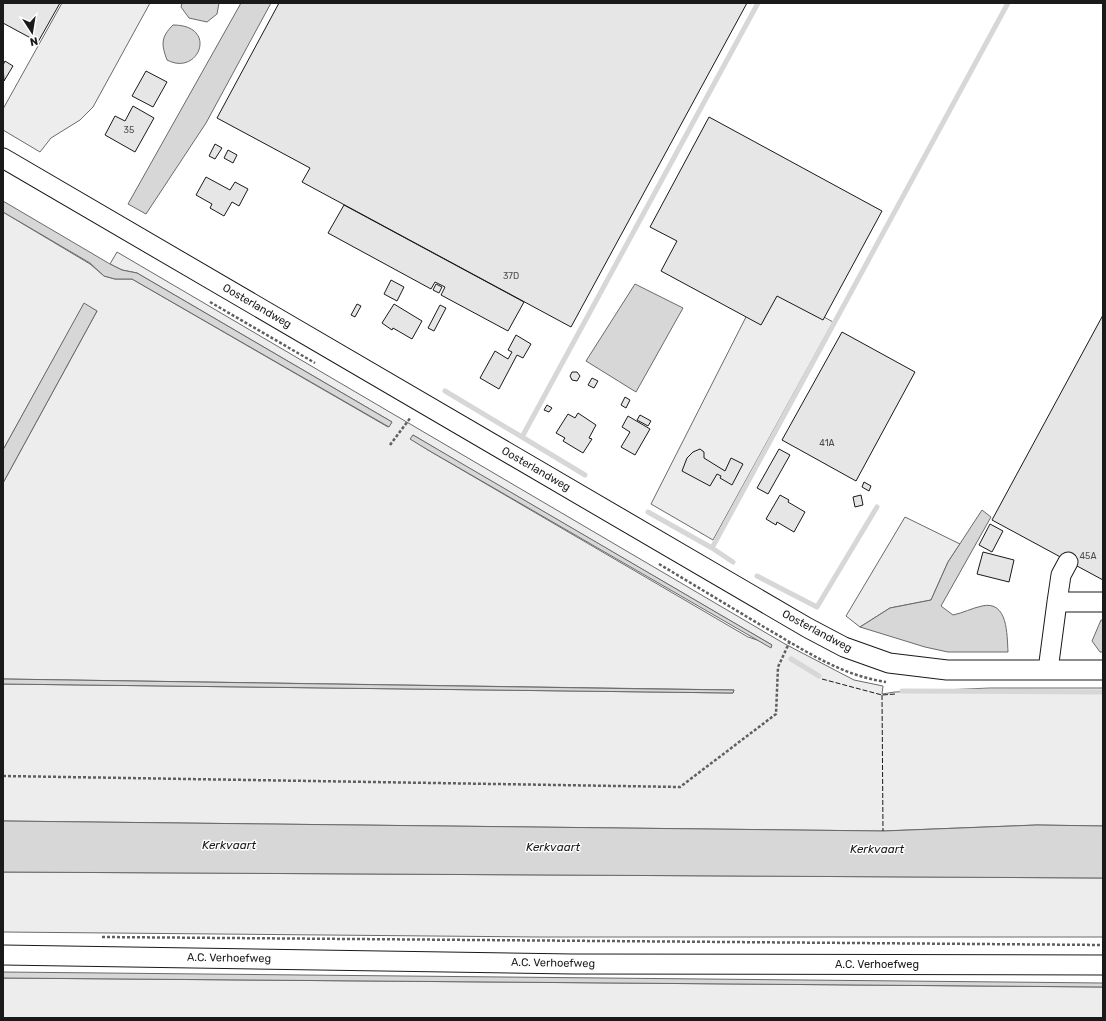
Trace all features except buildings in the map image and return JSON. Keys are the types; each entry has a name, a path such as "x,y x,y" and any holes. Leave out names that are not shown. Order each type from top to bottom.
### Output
{"street":[{"name":"Oosterlandweg","path":"3,158 798,623 844,647 888,663 947,670 1103,670"},
{"path":"1048,670 1061,575 1068,562"},
{"path":"1057,602 1103,602"},
{"name":"A.C. Verhoefweg","path":"3,955 573,964 1103,965"}],"path":[{"path":"390,445 405,425"},
{"path":"3,776 680,787 776,714 778,666 798,623"},
{"name":"A.C. Verhoefweg","path":"99,937 1103,945"}],"shaded area":[{"path":"62,3 150,3 93,107 80,120 51,138 40,152 3,130 3,109"},
{"path":"3,212 90,264 104,276 115,279 132,279 388,427 392,422 137,273 122,270 110,264 117,252 785,644 854,680 883,686 882,694 895,692 990,688 1103,688 1103,826 1037,825 883,831 3,821 3,684 733,693 734,690 3,679 3,483 97,311 84,304 3,450","holes":["413,435 772,645 748,637 428,450 411,439"]},
{"path":"774,289 833,322 713,540 651,504 748,313"},
{"path":"905,517 960,544 948,562 931,600 890,608 860,627 846,616"},
{"path":"3,872 1103,878 1103,937 538,937 3,932"},
{"path":"3,978 1103,987 1103,1018 3,1018"}],"water":[{"path":"182,3 219,3 217,14 207,22 189,18 181,7"},
{"path":"241,3 271,3 206,123 146,214 128,204"},
{"path":"173,25 187,27 196,33 200,41 199,49 195,56 188,62 178,63 167,60 163,41 166,33"},
{"path":"3,201 110,264 122,270 137,273 392,422 389,427 132,279 115,279 104,276 90,263 3,212"},
{"path":"635,284 683,308 636,392 586,361"},
{"path":"84,303 97,311 3,483 3,450"},
{"path":"413,435 772,645 771,648 428,450 410,439"},
{"path":"982,510 991,517 941,606 953,615 982,606 997,608 1001,613 1006,628 1008,652 948,652 925,647 860,627 890,608 931,600 948,562"},
{"path":"1101,620 1103,620 1103,652 1100,652 1092,641"},
{"path":"3,679 734,690 733,693 3,684"},
{"name":"Kerkvaart","path":"3,821 883,831 1037,825 1103,826 1103,878 3,872"},
{"path":"3,972 1103,983 1103,987 3,978"}],"waterway":[{"path":"445,391 522,437 758,3"},
{"path":"648,512 712,548 1008,3"},
{"path":"522,437 585,475"},
{"path":"757,576 817,607 877,507"},
{"path":"712,548 733,562"},
{"path":"791,659 819,676"},
{"path":"902,691 1103,692"}],"fence":[{"path":"822,679 882,695 896,694"},
{"path":"882,695 883,831"}]}
